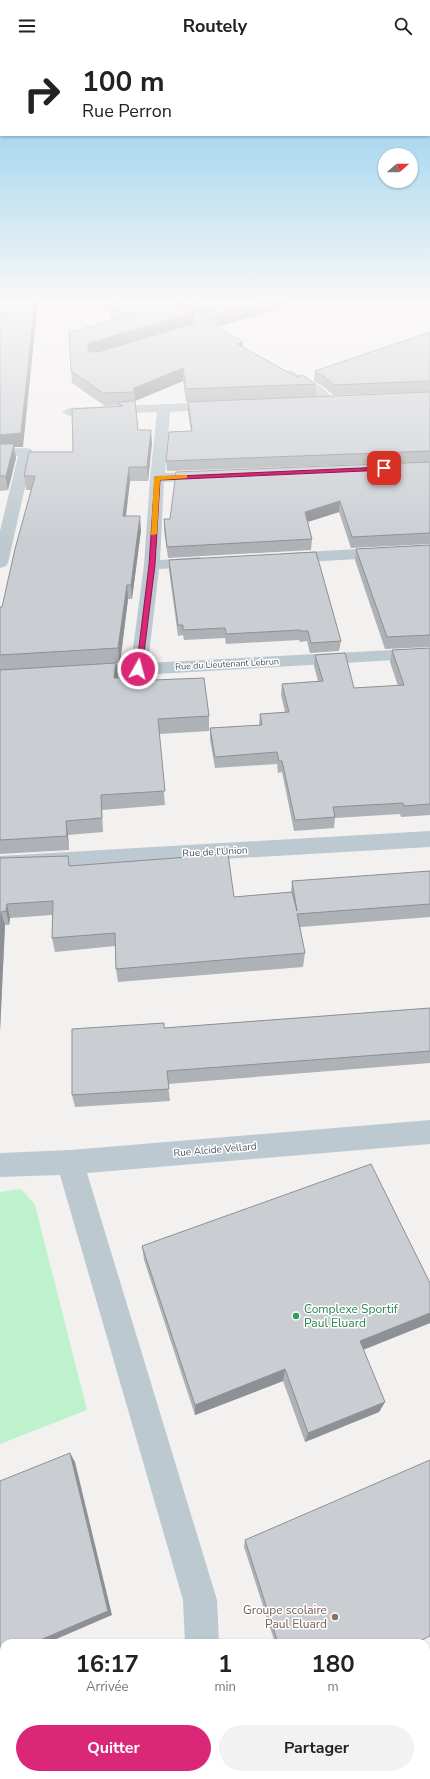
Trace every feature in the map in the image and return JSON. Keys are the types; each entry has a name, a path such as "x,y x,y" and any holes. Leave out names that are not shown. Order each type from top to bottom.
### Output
{"street":[{"path":"303,382 319,391 328,401"},
{"path":"313,402 344,400"},
{"path":"69,412 227,406"},
{"path":"138,669 152,565 157,478 164,408"},
{"path":"0,453 26,452 0,563"},
{"path":"157,478 219,475"},
{"path":"271,558 430,550"},
{"path":"152,565 215,562"},
{"name":"Rue du Lieutenant Lebrun","path":"71,673 430,653"},
{"name":"Rue de l'Union","path":"0,864 430,839"},
{"name":"Rue Alcide Vellard","path":"0,1165 70,1162 430,1132"},
{"path":"70,1162 200,1600 202,1639"}],"green space":[{"path":"21,1189 35,1205 87,1410 0,1444 0,1192"}],"building":[{"path":"0,382 26,382 21,433 0,435"},
{"path":"86,382 150,382 134,388 134,392 103,393"},
{"path":"185,382 312,382 316,384 186,389"},
{"path":"330,382 416,382 334,385"},
{"path":"430,392 430,451 166,461 169,432 192,431 188,402"},
{"path":"135,401 138,430 151,430 147,467 129,467 123,516 140,516 131,585 127,585 118,648 0,655 0,607 2,607 15,549 35,476 24,476 29,452 73,452 72,409 123,406 117,402"},
{"path":"0,444 14,444 6,476 0,476"},
{"path":"430,462 430,533 352,537 340,501 305,512 312,539 167,547 164,519 170,519 176,472"},
{"path":"430,545 430,635 387,637 356,549"},
{"path":"316,552 341,641 311,643 308,631 300,630 226,634 225,628 183,630 183,625 178,625 169,560"},
{"path":"430,648 430,804 404,806 403,803 333,807 335,817 295,820 282,761 279,761 277,752 215,757 210,728 262,725 260,714 289,712 282,684 323,681 315,655 345,653 354,688 404,685 392,650"},
{"path":"116,663 114,678 127,677 128,681 204,678 209,716 158,719 165,791 101,795 102,818 66,821 67,836 0,840 0,670"},
{"path":"228,854 234,897 292,892 297,911 292,881 430,871 430,904 297,914 305,953 116,969 115,933 52,938 53,901 7,904 6,911 1,912 0,938 0,858 68,856 69,866"},
{"path":"430,1008 430,1051 167,1071 169,1089 72,1095 72,1029 164,1023 164,1028"},
{"name":"Complexe Sportif Paul Eluard","path":"371,1164 430,1283 430,1313 360,1341 385,1402 308,1433 285,1369 195,1405 142,1246"},
{"path":"70,1453 108,1611 42,1639 0,1639 0,1481"},
{"name":"Groupe scolaire Paul Eluard","path":"430,1460 430,1636 424,1639 277,1639 245,1540"}],"slow traffic":[{"path":"154,534 157,478 185,477"}],"place":[{"name":"Complexe Sportif Paul Eluard","path":"296,1316"},
{"name":"Groupe scolaire Paul Eluard","path":"335,1617"}],"route":[{"path":"138,669 152,565 157,478 384,468"}]}
